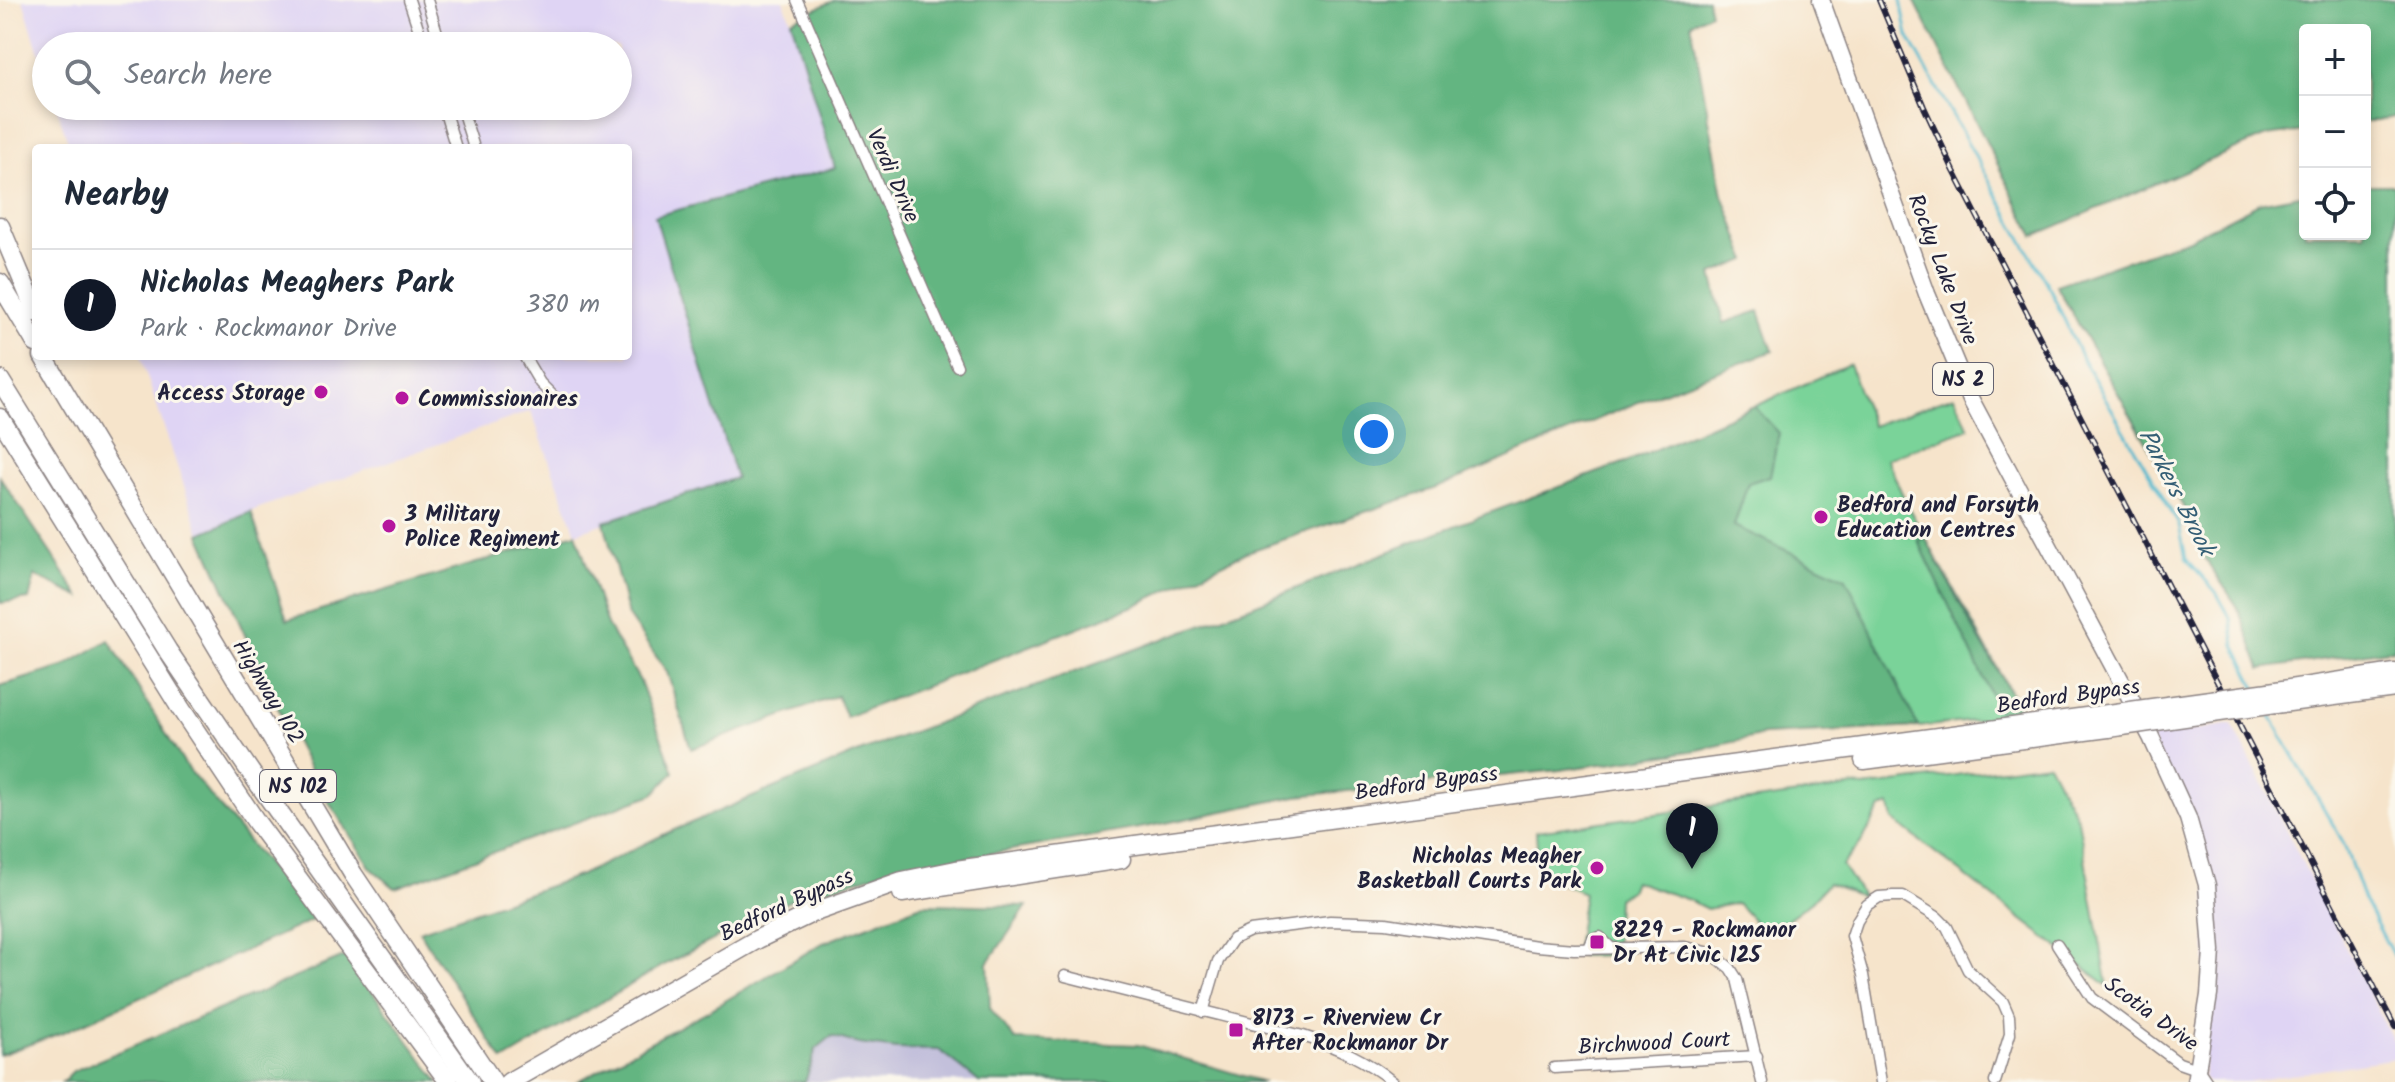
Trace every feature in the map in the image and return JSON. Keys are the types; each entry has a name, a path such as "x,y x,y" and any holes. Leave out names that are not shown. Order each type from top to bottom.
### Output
{"highway":[{"path":"0,226 32,302"},
{"path":"0,283 32,336"},
{"name":"Highway 102","path":"45,360 353,874 493,1082"},
{"path":"57,360 88,431"},
{"name":"NS 102","path":"0,380 168,651 470,1082"},
{"path":"0,418 257,823 449,1082"},
{"path":"139,641 190,703 387,974 403,987"},
{"name":"Bedford Bypass","path":"509,1082 536,1074 758,939 812,913 902,881 956,870 1144,843 2104,722 2272,698 2395,673"},
{"name":"Bedford Bypass","path":"2272,698 2395,688"}],"main road":[{"name":"Rocky Lake Drive","path":"1821,0 1927,294 1971,400 2151,737 2188,818 2207,885 2212,951 2200,1078"}],"street":[{"path":"409,0 419,32"},
{"path":"427,0 437,32"},
{"name":"Verdi Drive","path":"797,0 957,366"},
{"path":"447,120 455,144"},
{"path":"465,120 473,144"},
{"path":"528,360 540,383 555,398"},
{"path":"1881,1082 1863,975 1852,936 1867,905 1879,897 1903,896 1937,917 1947,927 1968,970 2003,1002 2009,1016 2010,1034 1995,1082"},
{"path":"1203,1012 1225,948 1233,939 1250,931 1359,920 1537,946 1685,947 1711,953 1730,968 1737,979 1762,1082"},
{"name":"Scotia Drive","path":"2057,944 2092,998 2200,1078"},
{"path":"1065,976 1303,1036 1361,1058 1393,1082"},
{"name":"Birchwood Court","path":"1554,1068 1757,1056"}],"shaded area":[{"path":"23,0 783,0 835,168 655,217 736,478 576,533 531,411 259,508 200,534 141,360 632,360 632,144 69,144 61,120 632,120 632,32 33,32"},
{"path":"2232,724 2395,1044 2395,1058 2247,1082 2207,1082 2204,1078 2207,885 2151,737"},
{"path":"832,1036 859,1044 897,1049 939,1050 979,1082 805,1082 816,1049"}],"green space":[{"path":"835,0 1707,0 1710,13 1691,23 1723,195 1747,260 1712,274 1724,323 1759,311 1773,351 1650,397 1439,487 1247,552 1136,605 846,717 837,696 691,749 667,672 628,616 604,522 736,478 655,216 835,168 791,20"},
{"path":"1914,0 2395,0 2395,117 2371,121 2371,24 2299,24 2299,132 2266,136 2034,236"},
{"path":"2371,185 2395,185 2395,649 2261,669 2237,606 2200,551 2185,510 2056,285 2189,239 2259,203 2299,195 2299,240 2371,240"},
{"path":"1849,364 1872,426 1954,396 1969,428 1887,459 1907,505 2021,711 2002,718 1918,727 1895,718 1831,727 1680,440"},
{"path":"1754,406 1779,433 1770,476 1748,483 1734,526 1846,578 1918,727 1764,735 1698,750 1560,770 1297,796 1151,826 883,872 793,899 664,965 503,1061 419,931 581,875 667,833 862,751 1631,460"},
{"path":"0,477 80,597 35,576 29,599 0,603"},
{"path":"251,512 287,620 576,533 607,625 640,681 674,772 654,794 395,888 371,868 315,780 273,698 200,534"},
{"path":"1925,537 2021,711 2002,718 1918,540"},
{"path":"109,640 185,765 313,920 66,1031 0,1055 0,686 63,667"},
{"path":"2048,763 2078,820 2108,986 1893,820 1890,805 1881,808 1860,844 1842,865 1863,897 1828,883 1812,901 1785,921 1757,925 1737,903 1707,909 1634,881 1630,891 1617,898 1615,955 1575,956 1584,893 1539,874 1536,831 1856,786"},
{"path":"924,904 1027,906 988,963 990,1008 1015,1040 1138,1045 1264,1082 979,1082 939,1050 897,1049 859,1044 832,1036 816,1049 805,1082 577,1082 708,1011 823,943"},
{"path":"346,956 439,1082 62,1082 73,1071"}],"waterway":[{"name":"Parkers Brook","path":"1901,0 1908,36 2051,291 2082,358 2179,525 2186,558 2216,592 2231,619 2235,645 2256,688"},
{"name":"Parkers Brook","path":"2269,713 2343,842 2364,900 2395,959"}],"railway":[{"path":"1879,0 1954,171 2395,1027"}],"place":[{"name":"Access Storage","path":"321,392"},
{"name":"Commissionaires","path":"402,398"},
{"name":"Bedford and Forsyth Education Centres","path":"1821,517"},
{"name":"3 Military Police Regiment","path":"389,526"},
{"name":"Nicholas Meagher Basketball Courts Park","path":"1597,868"},
{"name":"Nicholas Meaghers Park","path":"1692,869"},
{"name":"8229 - Rockmanor Dr At Civic 125","path":"1597,942"},
{"name":"8173 - Riverview Cr After Rockmanor Dr","path":"1236,1030"}]}
